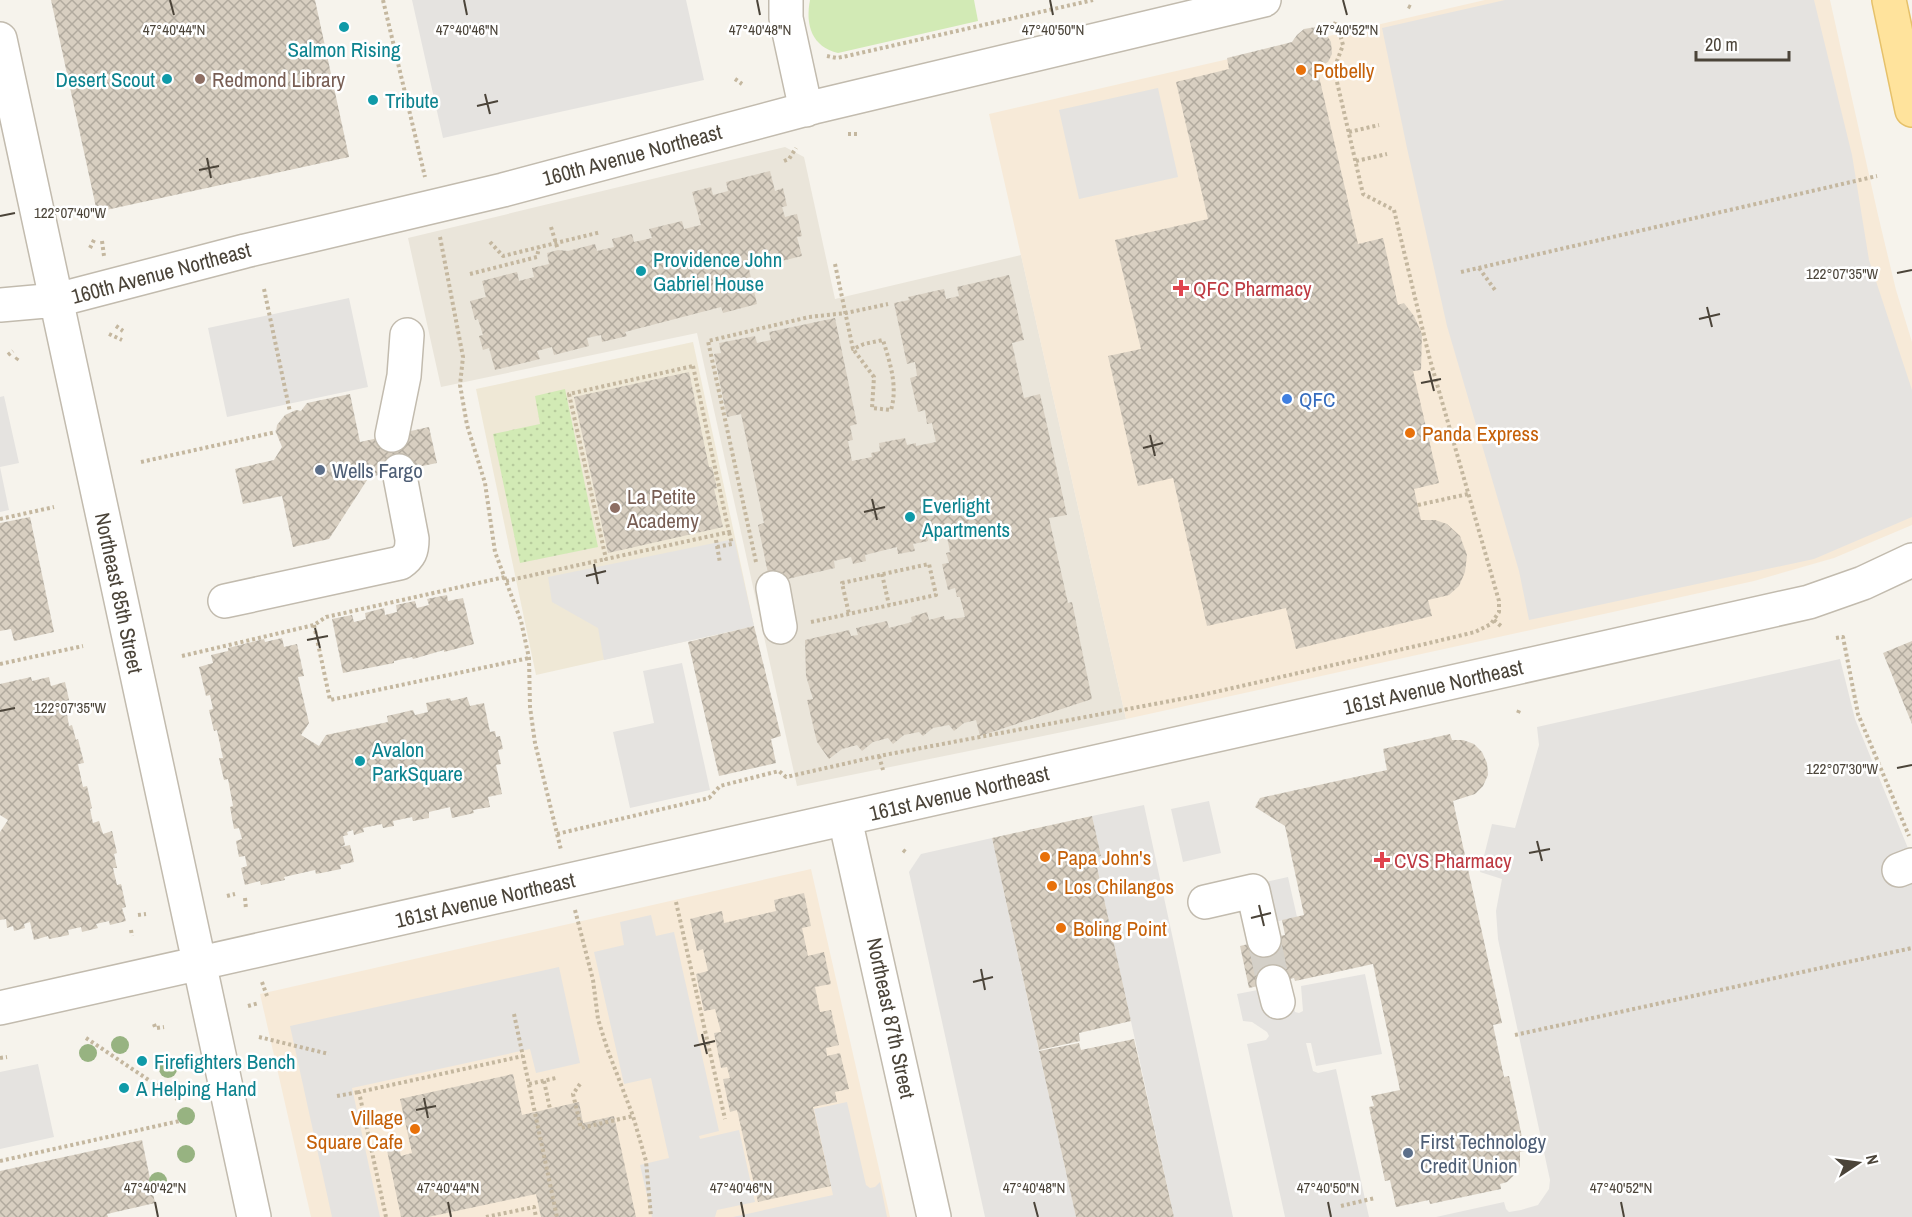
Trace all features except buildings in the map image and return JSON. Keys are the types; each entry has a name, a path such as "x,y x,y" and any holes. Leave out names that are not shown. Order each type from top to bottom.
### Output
{"main road":[{"path":"1888,0 1912,110"}],"street":[{"path":"786,0 786,18 806,110"},
{"name":"160th Avenue Northeast","path":"0,305 57,300 245,251 503,190 806,110 1264,0"},
{"name":"Northeast 85th Street","path":"0,39 254,1217"},
{"path":"392,435 404,376 406,335"},
{"path":"225,602 400,563 408,557 412,549 412,538 399,471"},
{"name":"161st Avenue Northeast","path":"0,1008 1809,602 1863,583 1912,560"},
{"path":"772,588 780,627"},
{"name":"Northeast 87th Street","path":"846,819 934,1217"},
{"path":"1205,902 1253,891 1264,940"}],"path":[{"path":"383,0 422,168"},
{"path":"823,55 837,58 847,56 1093,0"},
{"path":"441,241 463,357 460,385 467,425 485,483 495,552 521,621 529,658 530,707 535,743 557,834 709,798 720,786 778,771 786,777 879,756 1202,695 1425,644 1475,632 1494,620 1499,612 1499,601 1429,356 1394,210 1363,194 1334,69 1342,45 1338,27"},
{"path":"735,79 742,84"},
{"path":"1349,132 1379,125"},
{"path":"848,134 859,134"},
{"path":"784,161 789,159 796,148"},
{"path":"1356,161 1387,154"},
{"path":"1461,272 1877,176"},
{"path":"551,227 558,250"},
{"path":"490,242 503,256 601,231"},
{"path":"90,248 95,238"},
{"path":"102,241 104,257"},
{"path":"470,274 537,257 539,247"},
{"path":"835,264 853,349 874,377 872,408 891,410 893,372 883,340 853,349"},
{"path":"1479,268 1495,290"},
{"path":"264,289 290,412"},
{"path":"755,560 708,341 809,317 888,304"},
{"path":"116,326 123,331"},
{"path":"109,334 122,340"},
{"path":"8,355 13,351"},
{"path":"606,560 569,394 693,366 732,544 717,547"},
{"path":"141,462 276,432"},
{"path":"1418,505 1468,494"},
{"path":"0,519 54,507"},
{"path":"182,656 314,625 326,616 606,560 729,532"},
{"path":"716,540 720,563"},
{"path":"816,621 849,614 889,605 936,595 929,564 842,583 849,614"},
{"path":"882,574 889,605"},
{"path":"1494,620 1501,626"},
{"path":"314,625 330,700 529,658"},
{"path":"1836,638 1843,637 1858,714 1908,859"},
{"path":"0,664 82,646"},
{"path":"1518,713 1520,708"},
{"path":"879,756 883,770"},
{"path":"227,896 235,894"},
{"path":"245,898 246,909"},
{"path":"676,902 725,1119"},
{"path":"138,915 146,914"},
{"path":"578,924 593,980 598,1019 606,1048 633,1116 646,1161 651,1217"},
{"path":"131,930 132,936"},
{"path":"1515,1035 1912,948"},
{"path":"261,978 267,996"},
{"path":"248,1005 260,1003"},
{"path":"514,1014 557,1217"},
{"path":"155,1026 164,1027"},
{"path":"259,1037 329,1054"},
{"path":"86,1038 180,1101"},
{"path":"337,1096 523,1056"},
{"path":"0,1058 7,1057"},
{"path":"529,1084 556,1078"},
{"path":"544,1081 550,1109"},
{"path":"580,1084 573,1094 581,1128 633,1116"},
{"path":"358,1092 386,1217"},
{"path":"0,1161 184,1120"},
{"path":"1341,1206 1375,1198"},
{"path":"486,1217 534,1207 536,1217"}],"shaded area":[{"path":"412,0 686,0 704,80 443,138"},
{"path":"1485,0 1830,0 1878,215 1896,290 1912,342 1912,525 1834,558 1754,581 1126,719 989,114"},
{"path":"1505,0 1814,0 1852,155 1869,260 1912,390 1912,517 1814,559 1529,620 1519,571 1447,326 1382,28"},
{"path":"1158,88 1178,177 1079,199 1059,110"},
{"path":"785,147 804,157 835,299 1021,255 1126,719 797,786 697,333 441,387 408,238"},
{"path":"349,298 368,387 227,417 208,328"},
{"name":"La Petite Academy","path":"693,342 754,626 536,675 476,389"},
{"path":"4,396 19,463 0,467 0,397"},
{"path":"0,467 9,510 0,512"},
{"path":"734,539 754,626 604,660 598,628 552,602 548,577"},
{"path":"1840,659 1855,719 1912,858 1912,1217 1436,1217 1504,1202 1509,1212 1521,1210 1538,1205 1549,1189 1550,1180 1498,939 1496,911 1502,879 1480,872 1492,824 1515,828 1539,745 1537,727"},
{"path":"682,663 710,790 630,808 613,732 654,723 643,671"},
{"path":"1209,801 1221,853 1183,862 1171,809"},
{"path":"1144,805 1233,1217 1174,1217 1095,858 1101,856 1092,816"},
{"path":"992,838 1076,1217 985,1217 909,872 921,854"},
{"path":"811,869 890,1217 311,1217 260,994"},
{"path":"1288,877 1297,917 1261,925 1252,885"},
{"path":"651,915 656,936 674,932 719,1131 699,1136 700,1139 739,1130 755,1202 717,1210 715,1217 652,1217 640,1165 669,1158 651,1078 624,1084 594,952 624,945 620,922"},
{"path":"559,967 580,1063 536,1073 530,1049 352,1088 380,1217 332,1217 290,1026"},
{"path":"1365,974 1382,1054 1316,1066 1311,1043 1306,1043 1313,1071 1318,1073 1336,1069 1369,1217 1285,1217 1247,1044 1266,1040 1269,1036 1267,1032 1252,1022 1243,1021 1237,994 1288,984 1295,1012 1299,1013 1303,1011 1301,986"},
{"path":"38,1064 54,1137 0,1149 0,1072"},
{"path":"847,1102 866,1185 870,1188 875,1187 880,1182 887,1217 733,1217 833,1195 814,1109"}],"green space":[{"path":"810,0 974,0 978,21 838,53 822,46 812,34 809,18"},
{"path":"565,389 598,547 520,563 493,434 540,424 535,396"}],"tunnel":[{"path":"1264,940 1273,982"}],"place":[{"name":"Salmon Rising","path":"344,27"},
{"name":"Potbelly","path":"1301,70"},
{"name":"Desert Scout","path":"167,79"},
{"name":"Redmond Library","path":"200,79"},
{"name":"Tribute","path":"373,100"},
{"name":"Providence John Gabriel House","path":"641,271"},
{"name":"QFC Pharmacy","path":"1181,288"},
{"name":"QFC","path":"1287,399"},
{"name":"Panda Express","path":"1410,433"},
{"name":"Wells Fargo","path":"320,470"},
{"name":"La Petite Academy","path":"615,508"},
{"name":"Everlight Apartments","path":"910,517"},
{"name":"Avalon ParkSquare","path":"360,761"},
{"name":"Papa John's","path":"1045,857"},
{"name":"CVS Pharmacy","path":"1382,860"},
{"name":"Los Chilangos","path":"1052,886"},
{"name":"Boling Point","path":"1061,928"},
{"name":"Firefighters Bench","path":"142,1061"},
{"name":"A Helping Hand","path":"124,1088"},
{"name":"Village Square Cafe","path":"415,1129"},
{"name":"First Technology Credit Union","path":"1408,1153"}]}
